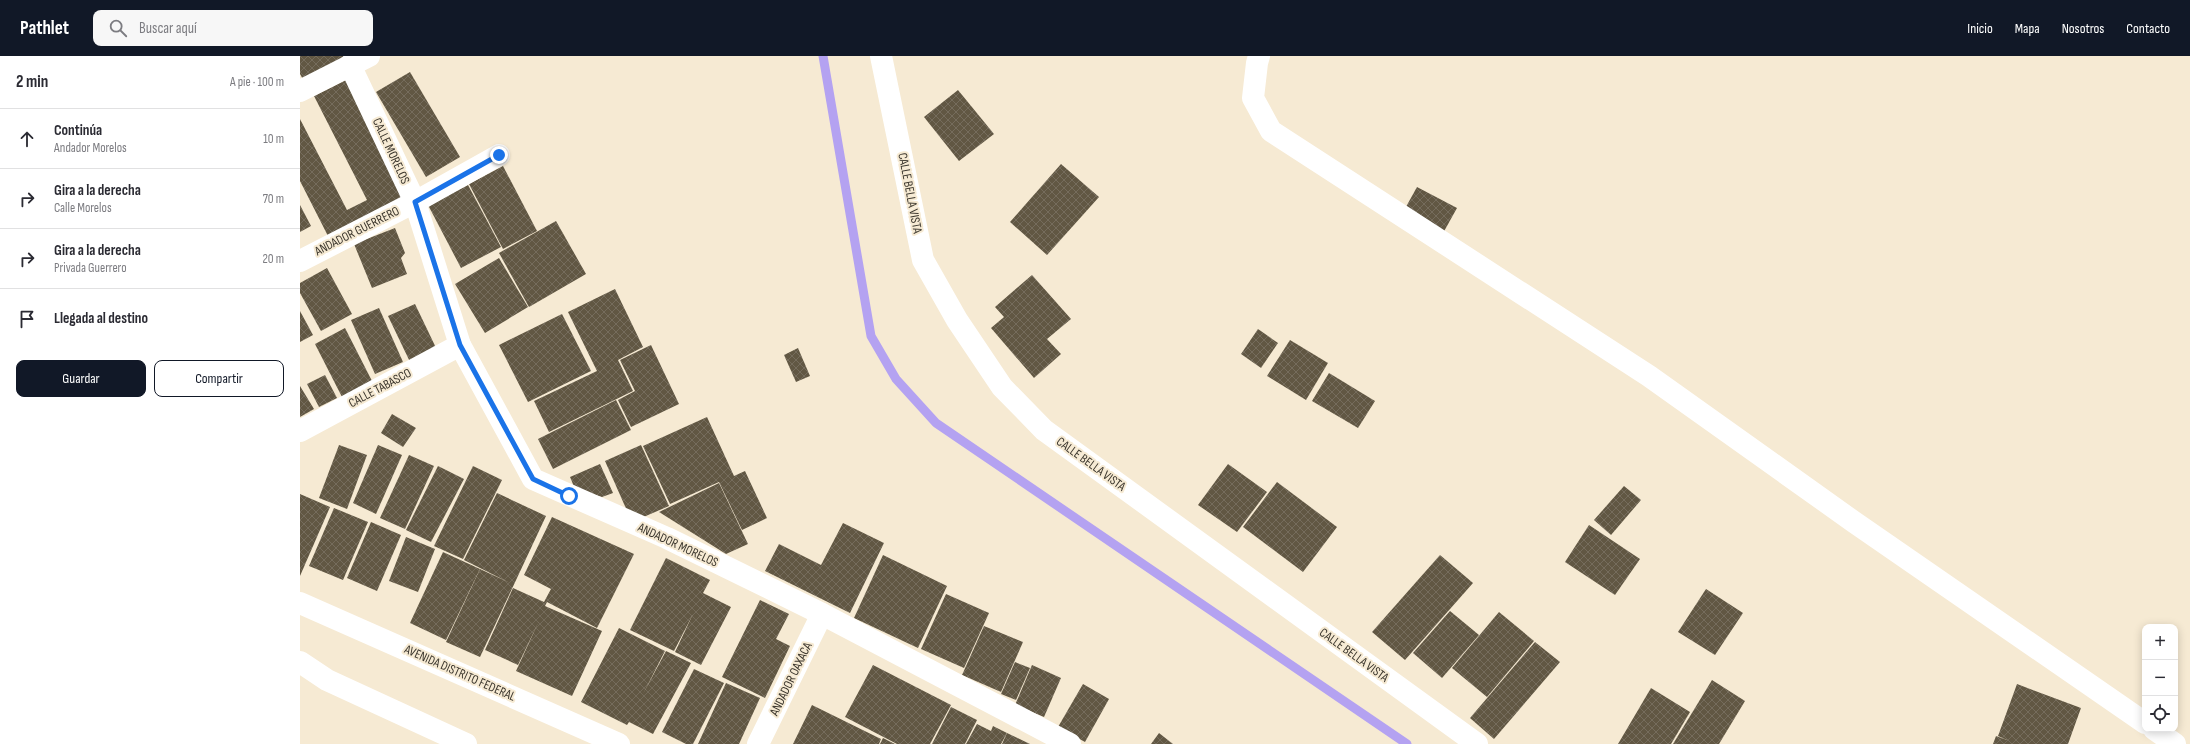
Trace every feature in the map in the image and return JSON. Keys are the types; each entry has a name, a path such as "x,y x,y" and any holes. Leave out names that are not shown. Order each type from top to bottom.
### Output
{"street":[{"name":"CALLE BELLA VISTA","path":"882,56 923,260 958,320 1002,387 1044,430 1477,744"},
{"path":"1259,56 1253,98 1271,131 1649,376 1854,522 2142,721"},
{"path":"300,91 360,60"},
{"name":"CALLE MORELOS","path":"360,60 415,202 460,345 533,479"},
{"name":"ANDADOR GUERRERO","path":"300,260 415,202 499,155"},
{"name":"CALLE TABASCO","path":"300,431 460,345"},
{"name":"ANDADOR MORELOS","path":"533,479 666,538 822,614 1070,744"},
{"name":"AVENIDA DISTRITO FEDERAL","path":"300,603 619,744"},
{"name":"ANDADOR OAXACA","path":"758,744 822,614"},
{"path":"300,662 327,680 466,744"},
{"path":"2158,732 2176,744"}],"building":[{"path":"300,56 347,56 304,81 300,74"},
{"path":"410,72 460,157 426,177 376,92"},
{"path":"346,80 405,196 328,236 300,181 300,119 347,210 367,200 314,96"},
{"path":"958,90 994,134 959,161 924,117"},
{"path":"1061,164 1099,197 1047,255 1010,222"},
{"path":"503,166 537,231 503,249 469,184"},
{"path":"468,185 501,247 461,268 428,205"},
{"path":"1417,187 1457,208 1442,235 1402,214"},
{"path":"300,205 311,226 300,232"},
{"path":"556,221 586,274 529,307 499,253"},
{"path":"395,228 405,253 401,258 407,274 372,288 354,244"},
{"path":"499,258 528,307 485,333 455,284"},
{"path":"327,268 352,314 321,331 300,293 300,283"},
{"path":"1032,275 1071,319 1047,339 1061,354 1034,378 991,328 1004,317 995,307"},
{"path":"615,289 643,347 618,360 633,391 549,432 534,401 597,371 568,312"},
{"path":"415,304 438,352 411,364 388,316"},
{"path":"379,308 403,362 375,374 351,320"},
{"path":"300,311 313,335 300,342"},
{"path":"562,314 591,371 528,402 499,345"},
{"path":"345,328 372,381 342,397 315,344"},
{"path":"1258,329 1278,343 1261,368 1241,354"},
{"path":"1290,340 1328,363 1306,400 1267,376"},
{"path":"651,345 679,404 631,427 618,400 635,391 620,360"},
{"path":"798,348 810,376 796,382 784,355"},
{"path":"1329,373 1375,401 1358,428 1312,401"},
{"path":"325,375 337,398 319,407 307,384"},
{"path":"300,386 314,409 300,417"},
{"path":"616,400 631,430 553,469 538,439"},
{"path":"392,414 416,428 403,447 381,433"},
{"path":"707,417 734,476 745,471 767,518 742,530 719,482 670,504 643,446"},
{"path":"339,445 367,455 347,509 319,498"},
{"path":"378,445 402,455 376,514 353,503"},
{"path":"641,445 669,506 632,522 605,461"},
{"path":"409,455 434,466 405,529 380,518"},
{"path":"600,464 613,493 602,497 575,489 570,477"},
{"path":"1228,464 1267,492 1237,532 1198,505"},
{"path":"438,466 464,479 431,542 406,530"},
{"path":"473,466 502,480 463,559 434,546"},
{"path":"1277,482 1337,527 1303,572 1243,527"},
{"path":"719,483 748,544 726,554 659,512"},
{"path":"1624,486 1641,500 1611,535 1594,520"},
{"path":"497,493 546,516 480,657 446,642 480,569 510,583 464,560"},
{"path":"300,494 330,507 300,576"},
{"path":"334,508 368,522 343,580 309,566"},
{"path":"552,517 634,554 597,628 547,602 545,606 602,631 572,696 516,671 539,621 518,665 485,650 513,588 544,602 551,589 524,575"},
{"path":"371,522 401,535 377,591 347,578"},
{"path":"843,523 884,543 850,613 765,571 779,544 821,565"},
{"path":"1589,525 1640,559 1615,595 1565,562"},
{"path":"406,537 435,549 418,592 389,581"},
{"path":"443,552 480,569 446,640 410,623"},
{"path":"883,555 947,586 918,648 854,618"},
{"path":"1440,555 1473,583 1405,660 1372,632"},
{"path":"666,558 710,580 703,593 731,607 701,665 675,652 693,614 674,651 630,630"},
{"path":"1706,589 1743,613 1715,655 1678,632"},
{"path":"946,594 989,613 964,668 921,649"},
{"path":"760,600 789,614 776,639 790,646 765,698 722,677"},
{"path":"1450,611 1479,635 1442,678 1413,653"},
{"path":"1499,612 1534,641 1487,697 1452,668"},
{"path":"984,626 1023,642 1001,692 962,675"},
{"path":"619,628 665,651 643,694 666,651 691,663 653,734 629,722 627,725 581,702"},
{"path":"1535,642 1560,662 1494,739 1470,718"},
{"path":"1015,662 1030,668 1016,700 1001,694"},
{"path":"873,665 951,705 930,744 897,744 845,717"},
{"path":"1032,665 1061,678 1044,717 1015,705"},
{"path":"694,669 724,683 693,744 686,744 662,732"},
{"path":"1712,680 1745,701 1719,744 1673,744"},
{"path":"726,683 760,698 739,744 698,744"},
{"path":"1083,684 1109,699 1085,742 1058,727"},
{"path":"2017,684 2081,708 2068,744 1993,744 1996,736 2007,740 1998,736"},
{"path":"1651,688 1690,712 1671,744 1618,744"},
{"path":"812,705 881,739 879,744 793,744"},
{"path":"951,707 977,720 965,744 932,744"},
{"path":"977,724 991,731 993,726 1007,733 1001,744 966,744"},
{"path":"1007,733 1030,744 1002,744"},
{"path":"1159,733 1173,744 1151,744"},
{"path":"883,738 895,744 880,744"}],"waterway":[{"path":"823,56 871,336 896,379 936,423 1407,744"}],"route":[{"path":"499,155 415,202 460,345 533,479 569,496"}]}
